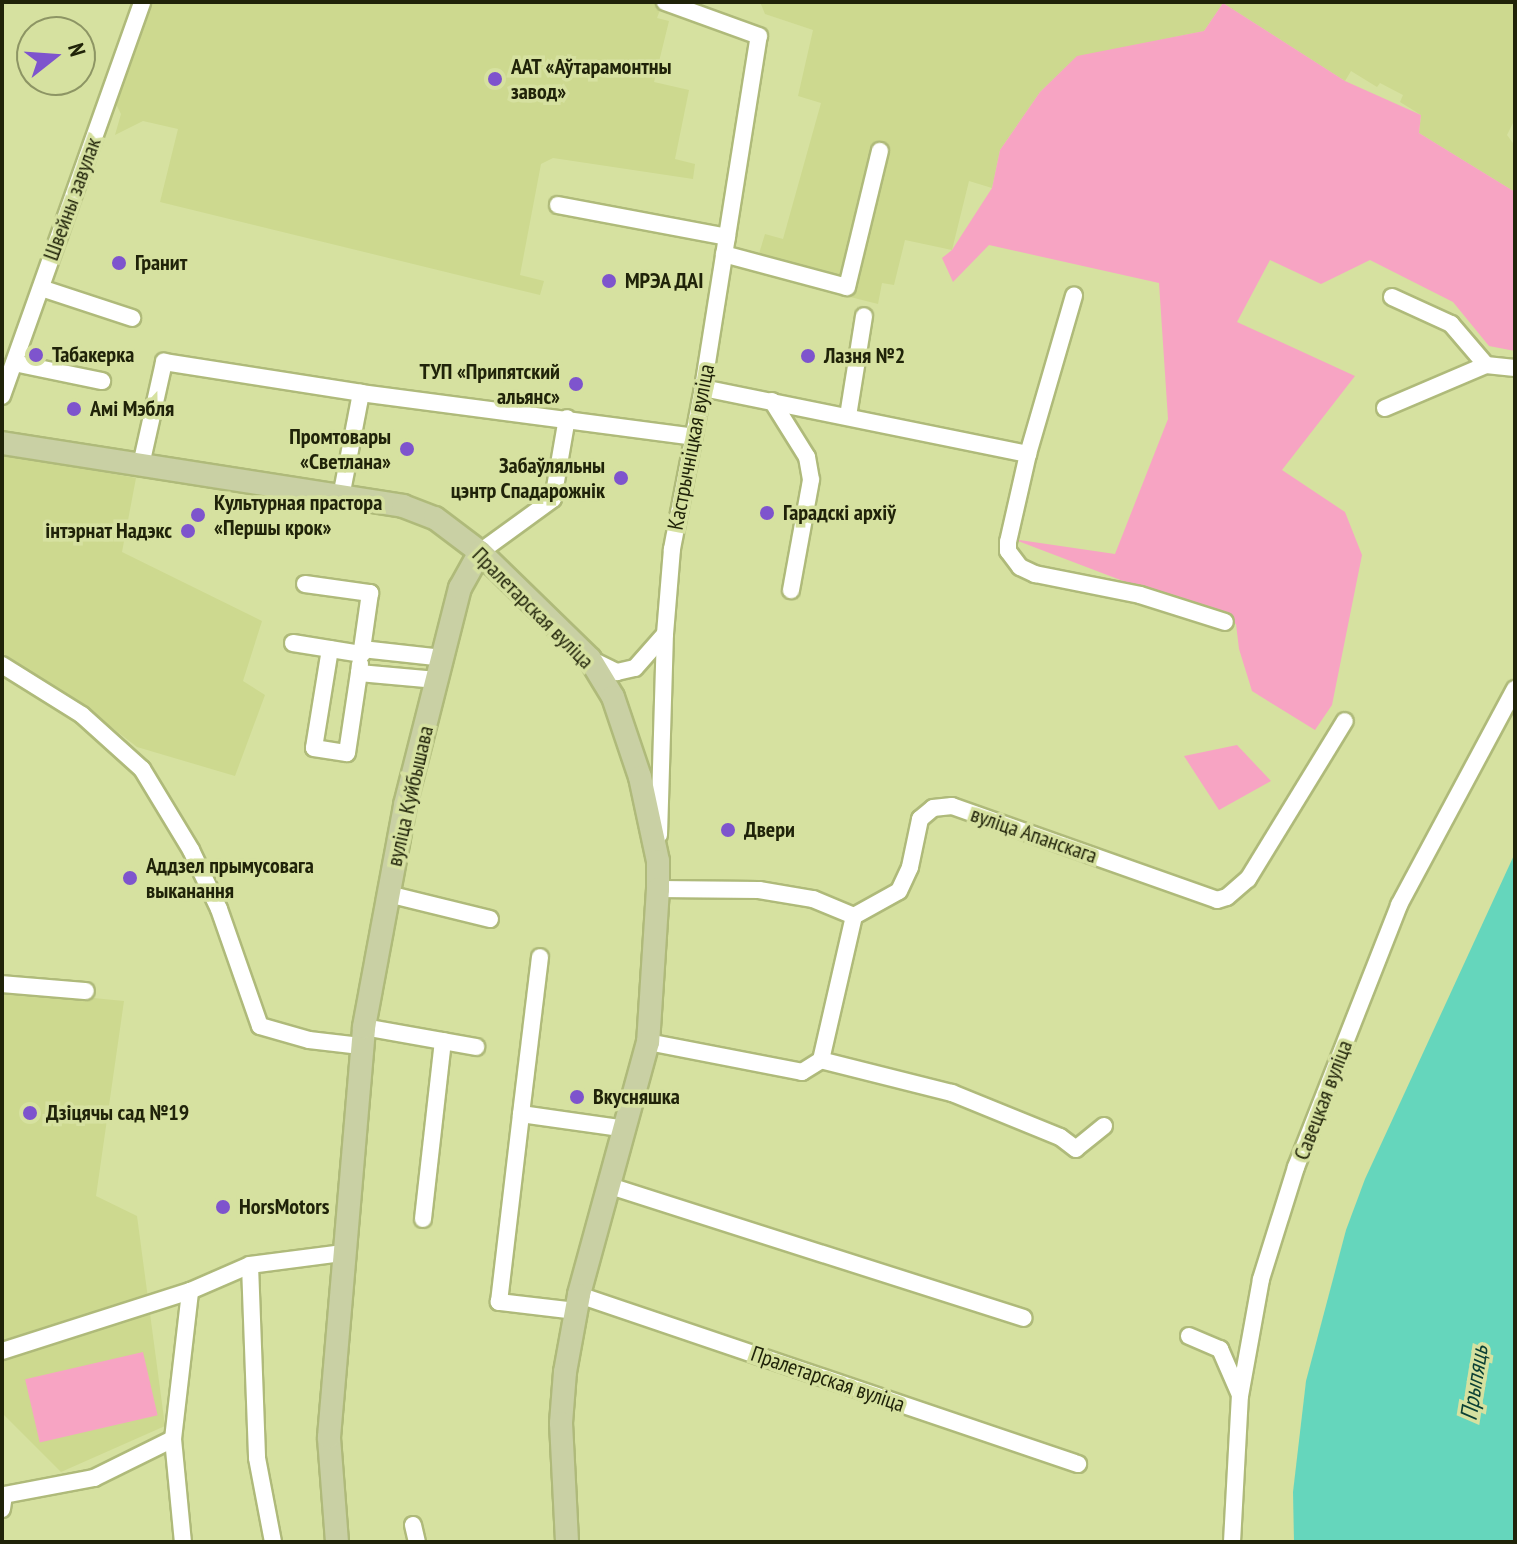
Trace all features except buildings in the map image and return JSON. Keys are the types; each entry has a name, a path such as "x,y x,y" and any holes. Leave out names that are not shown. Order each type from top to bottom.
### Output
{"main road":[{"name":"Пралетарская вуліца","path":"2,443 403,506 435,518 480,552 590,659 613,697 640,777 658,861 658,889 648,1042 578,1303 565,1372 561,1423 567,1542"},
{"name":"вуліца Куйбышава","path":"337,1542 329,1437 362,1037 388,894 437,680 460,588 480,552"}],"street":[{"name":"Швейны завулак","path":"2,396 142,2"},
{"name":"Кастрычніцкая вуліца","path":"658,861 665,634 672,549 703,388 759,36 665,2"},
{"path":"558,205 726,246 847,287 880,151"},
{"path":"41,288 132,318"},
{"path":"1074,296 1028,454 1008,551 1020,567 1035,574 1140,595 1225,622"},
{"path":"1392,297 1451,324 1486,365"},
{"path":"848,416 864,316"},
{"path":"141,465 164,362 361,393 693,437"},
{"path":"14,363 102,381"},
{"path":"1385,408 1486,365 1515,368"},
{"path":"703,388 1028,454"},
{"path":"341,497 361,393"},
{"path":"772,401 807,457 811,480 791,590"},
{"path":"480,552 553,499 567,418"},
{"path":"305,584 370,593 347,753 314,748 330,649"},
{"path":"590,659 617,672 635,668 665,634"},
{"path":"293,643 443,658"},
{"path":"2,665 82,715 142,769 191,850 214,897 260,1026 309,1040 362,1037 443,1041 476,1047"},
{"path":"359,673 437,680"},
{"name":"Савецкая вуліца","path":"1232,1542 1240,1396 1261,1279 1296,1167 1399,905 1515,689"},
{"name":"вуліца Апанскага","path":"854,916 899,891 910,867 920,819 933,808 952,806 1217,900 1227,897 1248,879 1345,721"},
{"path":"648,1042 802,1072 821,1060 854,916 813,899 759,890 658,889"},
{"path":"388,894 490,919"},
{"path":"540,957 499,1302 578,1303"},
{"path":"2,984 86,991"},
{"path":"423,1219 443,1041"},
{"path":"821,1060 952,1093 1060,1137 1076,1149 1104,1126"},
{"path":"521,1114 626,1129"},
{"path":"610,1186 1023,1318"},
{"path":"2,1351 190,1291 250,1265 343,1253"},
{"path":"250,1265 257,1458 273,1542"},
{"path":"183,1542 173,1439 190,1291"},
{"name":"Пралетарская вуліца","path":"578,1303 1078,1464"},
{"path":"1189,1336 1220,1349 1240,1396"},
{"path":"3,1499 94,1478 173,1439"},
{"path":"413,1525 417,1542"}],"shaded area":[{"name":"ААТ «Аўтарамонтны завод»","path":"150,2 663,2 657,18 669,21 654,82 689,90 675,159 695,164 693,179 553,158 541,164 520,275 544,281 540,295 160,202 178,129 143,121 115,135 121,114 116,104"},
{"path":"760,2 1515,2 1515,119 1507,135 1515,146 1515,192 1419,133 1421,115 1400,102 1403,95 1380,83 1377,87 1351,71 1345,81 1223,3 1204,31 1077,57 1040,92 1000,150 992,188 969,181 952,250 905,240 894,285 882,283 878,304 763,275 768,260 758,257 765,234 783,239 821,103 798,96 813,30 765,14"},
{"path":"1223,3 1345,81 1421,115 1419,133 1515,192 1515,351 1489,346 1453,302 1370,260 1321,284 1270,260 1237,322 1355,376 1282,470 1345,512 1362,555 1332,705 1315,730 1252,691 1239,649 1236,624 1013,539 1115,554 1168,419 1159,283 989,245 953,282 942,258 952,250 992,188 1000,150 1040,92 1077,56 1204,31"},
{"path":"2,454 136,478 122,552 262,621 243,681 265,695 235,776 137,747 74,698 2,653"},
{"path":"1237,745 1271,781 1219,810 1184,756"},
{"path":"2,989 124,1001 96,1196 137,1216 165,1426 61,1472 2,1413"},
{"path":"143,1352 158,1415 40,1443 25,1379"}],"water":[{"name":"Прыпяць","path":"1515,853 1515,1542 1294,1542 1293,1492 1306,1381 1346,1230 1365,1179"}],"place":[{"name":"ААТ «Аўтарамонтны завод»","path":"495,79"},
{"name":"Гранит","path":"119,263"},
{"name":"МРЭА ДАІ","path":"609,281"},
{"name":"Табакерка","path":"36,355"},
{"name":"Лазня №2","path":"808,356"},
{"name":"ТУП «Припятский альянс»","path":"576,384"},
{"name":"Амі Мэбля","path":"74,409"},
{"name":"Промтовары «Светлана»","path":"407,449"},
{"name":"Забаўляльны цэнтр Спадарожнік","path":"621,478"},
{"name":"Гарадскі архіў","path":"767,513"},
{"name":"Культурная прастора «Першы крок»","path":"198,515"},
{"name":"інтэрнат Надэкс","path":"188,531"},
{"name":"Двери","path":"728,830"},
{"name":"Аддзел прымусовага выканання","path":"130,878"},
{"name":"Вкусняшка","path":"577,1097"},
{"name":"Дзіцячы сад №19","path":"30,1113"},
{"name":"HorsMotors","path":"223,1207"}]}
